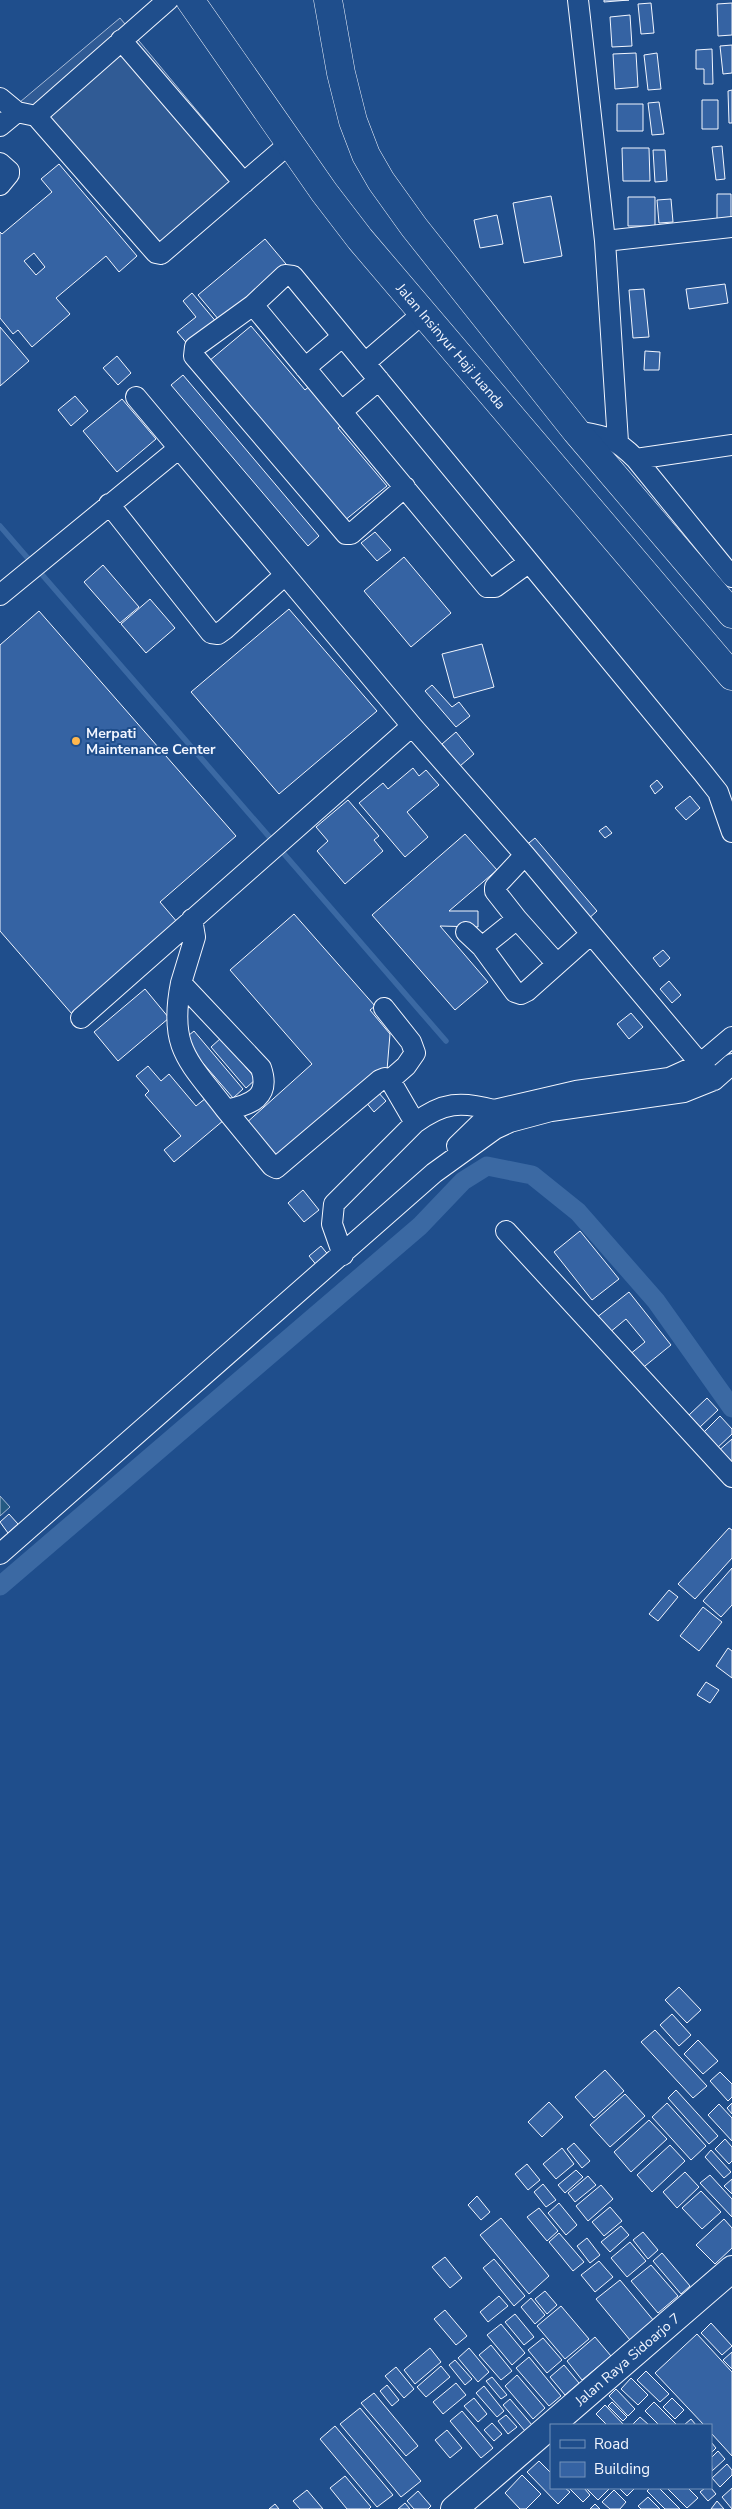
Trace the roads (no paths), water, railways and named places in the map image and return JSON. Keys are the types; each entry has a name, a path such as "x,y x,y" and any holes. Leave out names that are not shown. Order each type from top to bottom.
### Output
{"highway":[{"name":"Jalan Insinyur Haji Juanda","path":"190,0 324,192 422,314 732,676"},
{"path":"328,0 353,121 366,155 414,227 576,431 732,614"},
{"path":"610,534 641,508"}],"main road":[{"name":"Jalan Raya Sidoarjo 7","path":"552,2424 732,2269"},
{"name":"Jalan Raya Sidoarjo 7","path":"454,2509 550,2426"}],"street":[{"path":"0,126 26,114 121,40 168,0"},
{"path":"578,0 605,241 618,442"},
{"path":"121,40 244,183"},
{"path":"0,98 26,114 156,253 161,254 166,252 290,143"},
{"path":"0,163 10,174 0,185"},
{"path":"605,241 732,227"},
{"path":"405,487 351,534 346,534 194,356 195,347 253,305 285,275 290,274 294,276 342,337 713,786 726,810 732,832"},
{"path":"253,305 487,587 495,587 528,563"},
{"path":"364,363 422,314"},
{"path":"306,368 342,337"},
{"path":"342,411 379,380"},
{"path":"136,397 285,576 412,726 525,855 714,1080"},
{"path":"576,431 605,436 618,442 636,459 732,578"},
{"path":"636,459 732,445"},
{"path":"0,595 28,574 109,504 178,449"},
{"path":"109,504 211,633 218,634 285,576"},
{"path":"81,1018 412,726"},
{"path":"525,855 497,882 495,891 557,964"},
{"path":"482,947 517,919"},
{"path":"192,920 195,937 181,983 176,1008 180,1046 206,1085 272,1166 276,1168 380,1080 385,1078 390,1080 415,1123"},
{"path":"466,932 482,947 516,992 520,994 527,991 591,934"},
{"path":"181,983 261,1068 266,1082 262,1091 244,1107 226,1110"},
{"path":"384,1008 414,1050 412,1059 390,1080"},
{"path":"343,1255 332,1224 334,1204 415,1123 429,1112 456,1104 468,1103 494,1110 576,1091 669,1078 695,1058 732,1037"},
{"path":"0,1554 343,1255 434,1173 495,1129 510,1122 551,1111 670,1096 697,1088 714,1080 732,1064"},
{"path":"434,1173 466,1136 494,1110"},
{"path":"506,1231 732,1477"}],"waterway":[{"path":"0,526 446,1041"},
{"path":"0,1586 420,1226 463,1181 487,1166 532,1175 578,1212 656,1301 732,1408"}],"place":[{"name":"Merpati Maintenance Center","path":"76,741"}]}
